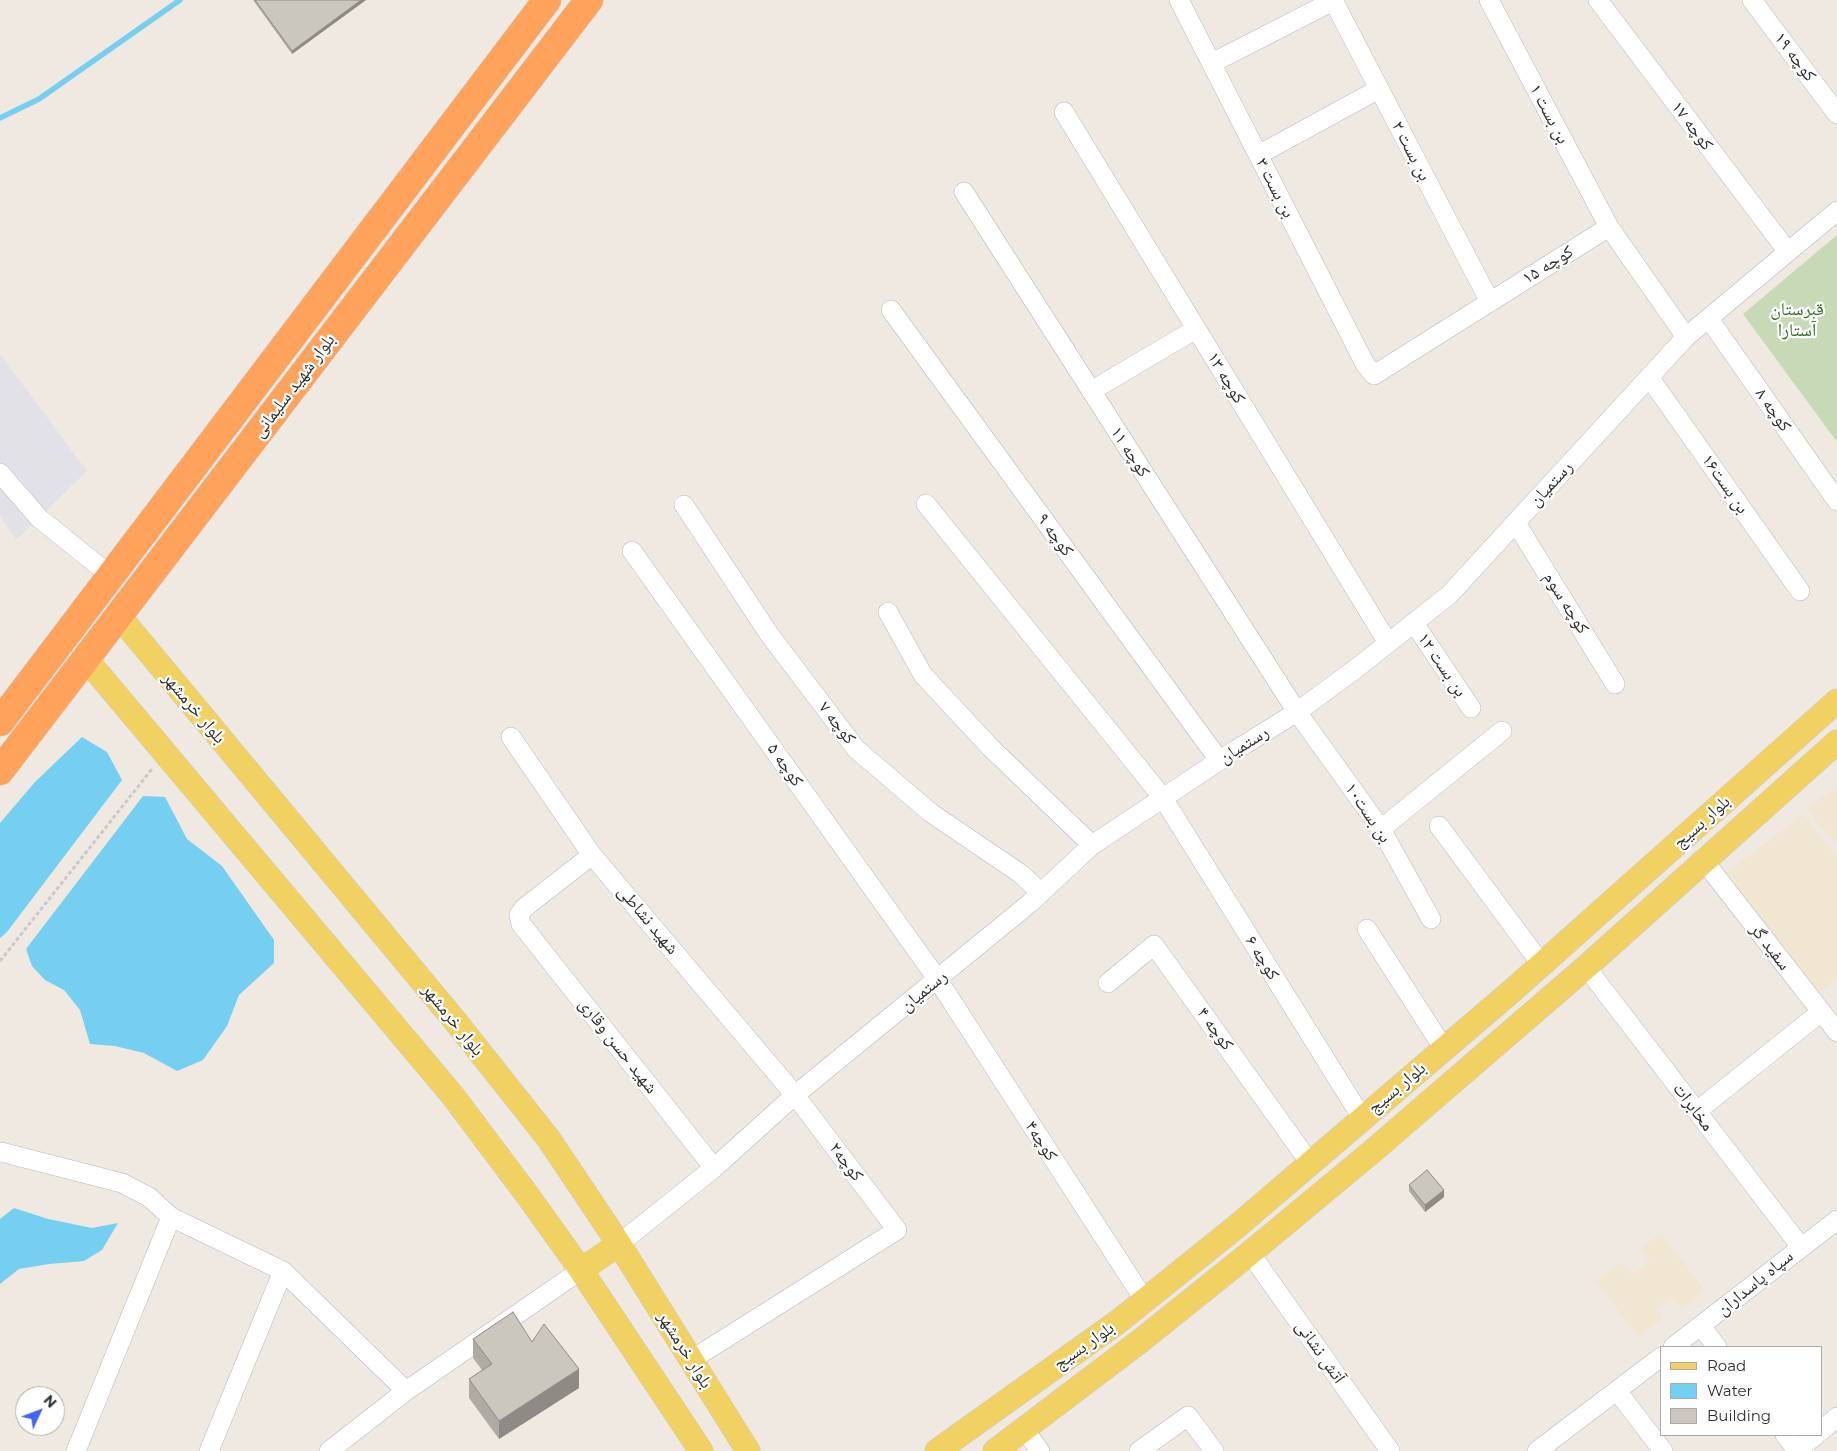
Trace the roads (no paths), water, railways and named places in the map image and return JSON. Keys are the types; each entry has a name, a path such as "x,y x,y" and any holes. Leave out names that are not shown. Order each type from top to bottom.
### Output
{"highway":[{"name":"بلوار شهید سلیمانی","path":"0,722 547,0"},
{"name":"بلوار شهید سلیمانی","path":"0,771 588,0"}],"main road":[{"name":"بلوار خرمشهر","path":"119,616 548,1138 619,1244 748,1451"},
{"path":"86,659 453,1096 581,1270 701,1451"},
{"name":"بلوار بسیج","path":"937,1451 1145,1301 1236,1227 1542,965 1837,701"},
{"name":"بلوار بسیج","path":"995,1451 1139,1342 1374,1150 1586,967 1837,742"},
{"path":"1684,837 1704,862"},
{"path":"1236,1227 1250,1253"},
{"path":"581,1270 619,1244"}],"street":[{"name":"بن بست ۳","path":"1179,0 1365,364 1374,375"},
{"name":"بن بست ۱","path":"1489,0 1609,227"},
{"name":"کوچه ۱۷","path":"1598,0 1788,252"},
{"name":"کوچه ۱۹","path":"1752,0 1837,114"},
{"path":"1212,63 1333,1"},
{"name":"بن بست ۲","path":"1333,1 1490,302"},
{"path":"1258,155 1379,89"},
{"name":"کوچه ۱۳","path":"1064,112 1388,643"},
{"name":"کوچه ۱۱","path":"964,192 1297,712"},
{"name":"رستمیان","path":"619,1244 714,1168 795,1095 938,980 1041,892 1092,845 1219,760 1297,712 1449,594 1686,337 1837,211"},
{"path":"1609,227 1686,337"},
{"name":"کوچه ۱۵","path":"1374,375 1609,227"},
{"name":"کوچه ۹","path":"891,310 1219,760"},
{"name":"کوچه ۸","path":"1709,319 1837,501"},
{"path":"1091,391 1196,328"},
{"name":"بن بست۱۶","path":"1650,378 1800,591"},
{"path":"0,472 38,518 111,576"},
{"name":"کوچه ۶","path":"926,504 1163,798 1362,1118"},
{"name":"کوچه ۷","path":"684,505 769,634 856,749 931,814 1021,874 1041,892"},
{"name":"کوچه سوم","path":"1516,523 1615,684"},
{"name":"کوچه ۵","path":"632,551 938,980"},
{"path":"888,612 923,675 991,748 1092,845"},
{"name":"بن بست ۱۲","path":"1414,623 1471,708"},
{"name":"بن بست۱۰","path":"1297,712 1381,828 1431,918"},
{"path":"1381,828 1502,730"},
{"name":"شهید نشاطی","path":"511,737 592,855 795,1095"},
{"path":"1438,826 1542,965"},
{"name":"شهید حسن وقاری","path":"592,855 524,908 518,915 522,924 714,1168"},
{"name":"سفید گر","path":"1704,862 1837,1032"},
{"path":"1368,929 1444,1049"},
{"name":"کوچه ۴","path":"1108,983 1154,945 1310,1163"},
{"name":"مخابرات","path":"1586,967 1801,1247"},
{"name":"کوچه۴","path":"938,980 1145,1301"},
{"path":"1696,1111 1822,1012"},
{"name":"کوچه۲","path":"691,1360 897,1230 795,1095"},
{"path":"1,1152 122,1183 148,1197 171,1217 283,1271 406,1392"},
{"path":"76,1451 171,1217"},
{"name":"سپاه پاسداران","path":"1675,1346 1837,1220"},
{"name":"آتش نشانی","path":"1250,1253 1390,1451"},
{"path":"329,1451 406,1392 581,1270"},
{"path":"209,1451 283,1271"},
{"path":"1701,1326 1716,1346"},
{"path":"1537,1451 1660,1358"},
{"path":"1617,1390 1664,1451"},
{"path":"1139,1451 1188,1416 1214,1451"},
{"path":"1822,1430 1837,1418"},
{"path":"1024,1429 1040,1451"},
{"path":"1786,1436 1797,1450 1815,1436"}],"water":[{"path":"82,737 107,752 122,780 7,932 0,938 0,823 35,782"},
{"path":"143,796 165,797 187,839 222,866 274,940 274,963 239,995 227,1026 203,1060 177,1071 144,1053 115,1046 90,1044 80,1010 64,990 45,980 32,966 26,949"},
{"path":"14,1208 48,1219 92,1228 118,1223 102,1250 84,1261 19,1269 0,1284 0,1219"}],"waterway":[{"path":"0,118 39,99 180,0"}],"park label":[{"name":"قبرستان آستارا","path":"1797,320"}]}
